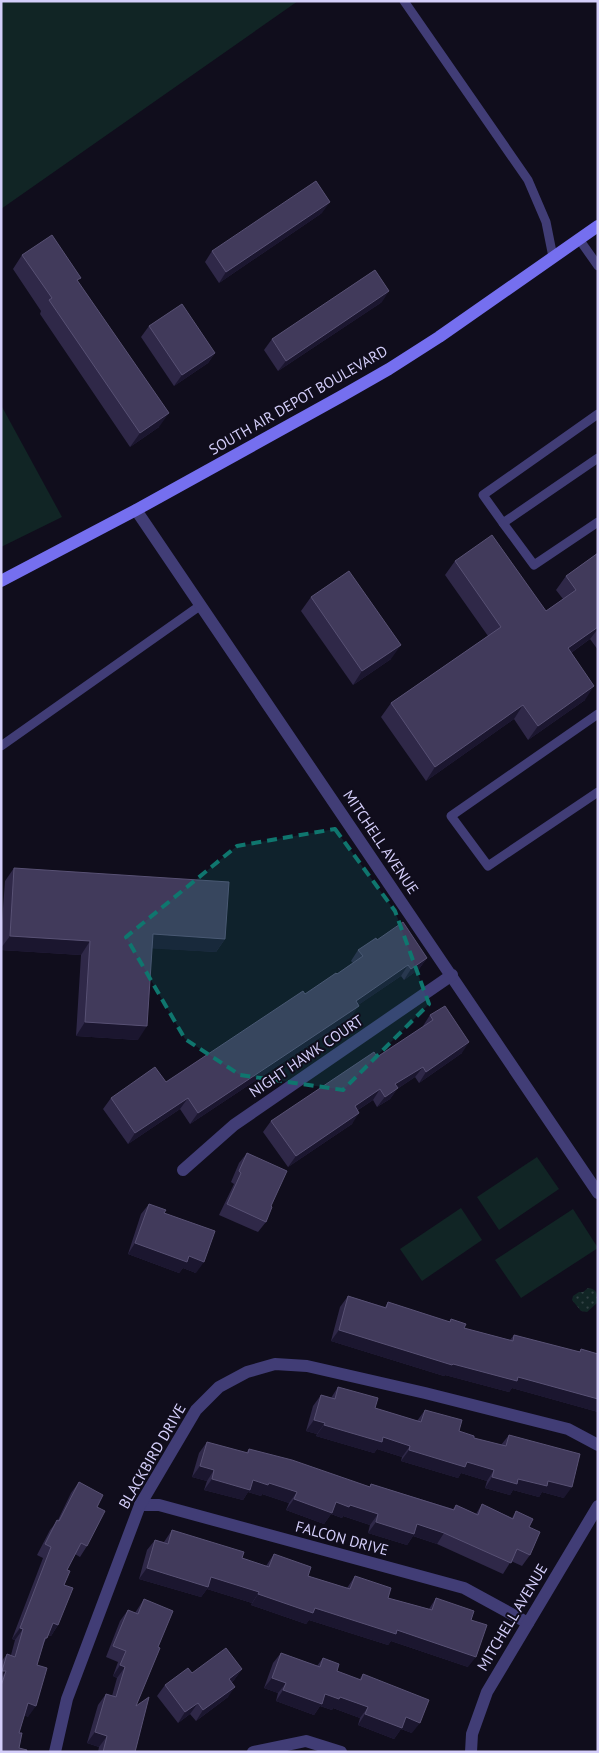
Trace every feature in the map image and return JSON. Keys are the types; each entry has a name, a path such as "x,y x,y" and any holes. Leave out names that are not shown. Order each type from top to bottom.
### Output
{"street":[{"name":"SOUTH AIR DEPOT BOULEVARD","path":"1,582 340,398 447,331 598,226"},
{"name":"MITCHELL AVENUE","path":"136,510 598,1192"},
{"name":"NIGHT HAWK COURT","path":"183,1170 234,1125 452,975"},
{"name":"BLACKBIRD DRIVE","path":"55,1752 67,1698 140,1504 196,1410 219,1388 246,1372 275,1364 307,1366 568,1429 598,1445"},
{"name":"FALCON DRIVE","path":"140,1504 160,1505 464,1588 528,1623"},
{"name":"MITCHELL AVENUE","path":"471,1752 472,1734 487,1692 598,1506"},
{"path":"254,1752 306,1741 341,1752"}],"lane":[{"path":"404,1 528,180 546,222 553,257"},
{"path":"579,239 598,266"},
{"path":"598,414 483,495 534,565 598,522"},
{"path":"503,523 598,458"},
{"path":"1,746 201,605"},
{"path":"598,714 451,816 488,866 598,792"}],"highlighted area":[{"path":"335,829 395,911 429,1004 343,1090 240,1075 185,1039 126,937 237,846"}],"green space":[{"path":"1,1 298,1 1,209"},
{"path":"1,405 62,517 1,547"},
{"path":"537,1157 559,1189 499,1230 477,1197"},
{"path":"461,1208 482,1240 422,1281 400,1249"},
{"path":"573,1209 598,1248 521,1298 495,1260"},
{"path":"588,1288 596,1292 598,1302 587,1312 581,1311 572,1300 573,1296"}],"building":[{"path":"316,181 330,202 226,272 212,251"},
{"path":"52,235 81,278 77,280 169,413 140,433 49,300 52,298 22,255"},
{"path":"375,270 389,291 286,361 272,339"},
{"path":"182,304 215,353 182,375 149,326"},
{"path":"492,535 546,611 576,590 566,576 598,553 598,627 568,648 594,686 538,726 523,705 435,767 391,703 501,627 455,561"},
{"path":"349,571 401,645 362,671 311,597"},
{"path":"14,868 229,882 225,939 153,934 147,1026 85,1022 90,941 10,936"},
{"path":"403,922 427,958 411,969 408,965 356,1001 359,1006 198,1113 188,1098 135,1133 111,1098 155,1067 166,1082 303,991 305,994 337,974 363,956 358,950 376,938 377,940"},
{"path":"445,1006 469,1042 426,1072 423,1067 395,1084 398,1088 385,1097 380,1089 355,1106 359,1113 296,1156 271,1121 374,1052 377,1057 433,1020 430,1015"},
{"path":"247,1153 287,1171 266,1222 227,1204 241,1173 239,1171"},
{"path":"149,1204 166,1210 164,1213 215,1231 204,1262 189,1256 187,1262 135,1243"},
{"path":"348,1296 386,1308 388,1302 450,1322 451,1319 466,1324 464,1328 513,1341 514,1335 580,1352 581,1349 598,1354 598,1399 518,1377 517,1381 452,1365 339,1330"},
{"path":"338,1387 378,1398 375,1408 421,1422 425,1410 462,1420 459,1431 474,1436 474,1438 506,1446 509,1435 580,1454 572,1487 548,1481 547,1486 518,1479 517,1484 492,1477 494,1470 467,1462 465,1467 409,1450 410,1446 383,1437 382,1442 324,1425 325,1423 314,1420 321,1395 335,1399"},
{"path":"207,1442 248,1453 249,1449 292,1460 370,1487 371,1484 454,1510 456,1505 478,1515 482,1504 513,1519 516,1511 533,1519 529,1527 540,1532 530,1555 517,1549 511,1563 444,1533 417,1524 414,1534 376,1522 378,1514 350,1505 349,1507 336,1502 332,1513 294,1499 297,1492 269,1483 268,1485 253,1480 250,1490 212,1479 214,1470 200,1466"},
{"path":"79,1482 103,1495 97,1507 105,1511 87,1546 81,1543 67,1570 70,1571 64,1585 73,1588 58,1625 53,1623 47,1638 45,1638 37,1665 47,1668 36,1706 28,1703 19,1733 22,1733 19,1748 27,1750 26,1752 1,1752 1,1686 6,1671 2,1671 7,1654 15,1657 23,1629 20,1628 51,1547 45,1544"},
{"path":"172,1530 244,1552 242,1558 269,1567 274,1554 311,1567 308,1576 350,1589 355,1576 391,1588 388,1598 432,1610 436,1598 474,1611 471,1620 487,1625 476,1657 397,1630 396,1634 315,1608 313,1613 258,1594 259,1592 211,1577 208,1587 147,1568 155,1540 168,1544"},
{"path":"144,1599 173,1611 136,1706 149,1697 135,1752 103,1752 107,1736 95,1732 106,1694 116,1697 125,1667 120,1665 126,1651 113,1646 128,1610 138,1614"},
{"path":"226,1648 242,1669 229,1679 235,1687 203,1710 198,1703 185,1712 165,1685 188,1668 192,1673"},
{"path":"281,1653 320,1667 323,1658 339,1664 337,1671 361,1680 363,1674 429,1700 420,1723 406,1717 402,1728 365,1714 368,1707 340,1697 339,1699 325,1694 322,1704 283,1690 286,1683 272,1678"}]}
